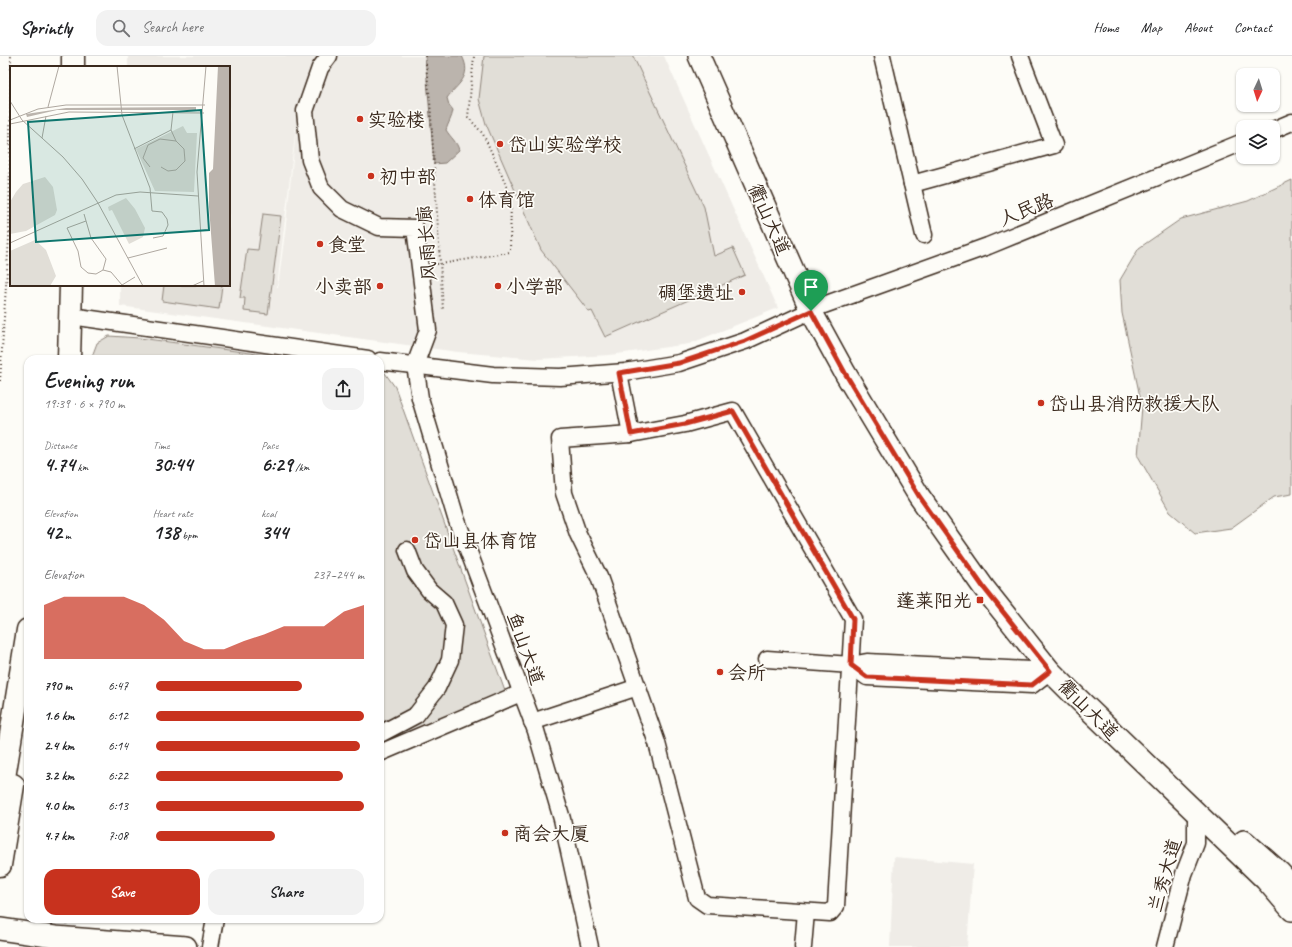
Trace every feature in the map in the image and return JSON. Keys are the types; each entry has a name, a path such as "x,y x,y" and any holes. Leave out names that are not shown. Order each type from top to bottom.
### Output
{"highway":[{"path":"57,355 60,286"},
{"path":"68,355 71,286"},
{"path":"0,802 24,655"},
{"path":"0,865 24,720"}],"main road":[{"name":"衢山大道","path":"699,56 845,373 919,496 984,588 1050,671 1266,880 1292,910"},
{"name":"衢山大道","path":"711,56 816,308 854,367 928,490 993,581 1080,686 1217,818 1279,872 1292,886"},
{"path":"0,929 55,937 186,947"}],"street":[{"path":"328,56 320,68 305,111 310,160 322,188 342,208 379,227 415,228 428,330 416,365"},
{"path":"882,56 924,236"},
{"path":"912,184 1054,145 1020,56"},
{"path":"1280,127 1292,122"},
{"name":"人民路","path":"384,361 493,375 560,377 619,373 679,363 745,341 816,308 988,246 1236,145"},
{"path":"71,316 315,355"},
{"name":"鱼山大道","path":"416,365 420,398 456,518 532,722 562,819 590,947"},
{"path":"619,373 631,434"},
{"path":"733,411 853,619 836,906 830,913 707,905 697,898 657,743 599,577 578,534 564,493 560,439 631,434 685,424 733,411"},
{"path":"384,732 416,715 437,688 450,660 454,625 444,603 428,590 414,571 408,550"},
{"path":"766,659 851,665 867,662 1050,671"},
{"path":"532,722 638,687"},
{"path":"384,751 521,693"},
{"name":"兰秀大道","path":"1165,947 1184,874 1196,843 1196,813"},
{"path":"1196,843 1206,840 1223,839"},
{"path":"803,947 806,912"},
{"path":"210,947 214,923"}],"path":[{"path":"11,56 11,66"},
{"name":"风雨长廊","path":"425,56 430,100 443,310"},
{"path":"441,264 510,252 511,198 483,134 468,117 474,56"},
{"path":"0,381 9,238 10,147"}],"shaded area":[{"name":"岱山实验学校","path":"128,56 664,56 778,308 689,344 610,355 538,359 458,352 120,306 120,286 230,286 230,66 128,66","holes":["302,76 285,232 277,287"]},
{"path":"425,56 462,56 465,63 465,75 447,98 449,105 453,110 446,130 459,150 445,163 434,164"},
{"path":"484,56 633,56 704,207 714,256 733,248 745,275 605,337 592,311 589,312 541,250 486,124 479,99"},
{"path":"1292,180 1292,494 1274,497 1231,528 1195,533 1170,512 1138,456 1142,406 1122,313 1120,280 1139,248 1181,219 1248,201"},
{"path":"263,214 281,216 268,314 244,311 245,298 240,298 247,249 258,250"},
{"path":"164,286 222,286 219,309 162,301"},
{"path":"109,336 140,338 265,355 92,355 97,343"},
{"name":"岱山县体育馆","path":"384,373 395,387 506,694 384,744"},
{"path":"894,857 973,864 967,947 890,947"}],"place":[{"name":"实验楼","path":"360,119"},
{"name":"岱山实验学校","path":"500,144"},
{"name":"初中部","path":"371,176"},
{"name":"体育馆","path":"470,199"},
{"name":"食堂","path":"320,244"},
{"name":"小卖部","path":"380,286"},
{"name":"小学部","path":"498,286"},
{"name":"碉堡遗址","path":"742,292"},
{"name":"岱山县消防救援大队","path":"1041,403"},
{"name":"岱山县体育馆","path":"415,540"},
{"name":"蓬莱阳光","path":"980,600"},
{"name":"会所","path":"720,672"},
{"name":"商会大厦","path":"505,833"}],"route":[{"path":"811,311 845,373 919,496 984,588 1050,671 1032,685 867,677 851,665 853,619 733,411 685,424 631,434 619,373 679,363 745,341 811,311"}]}
